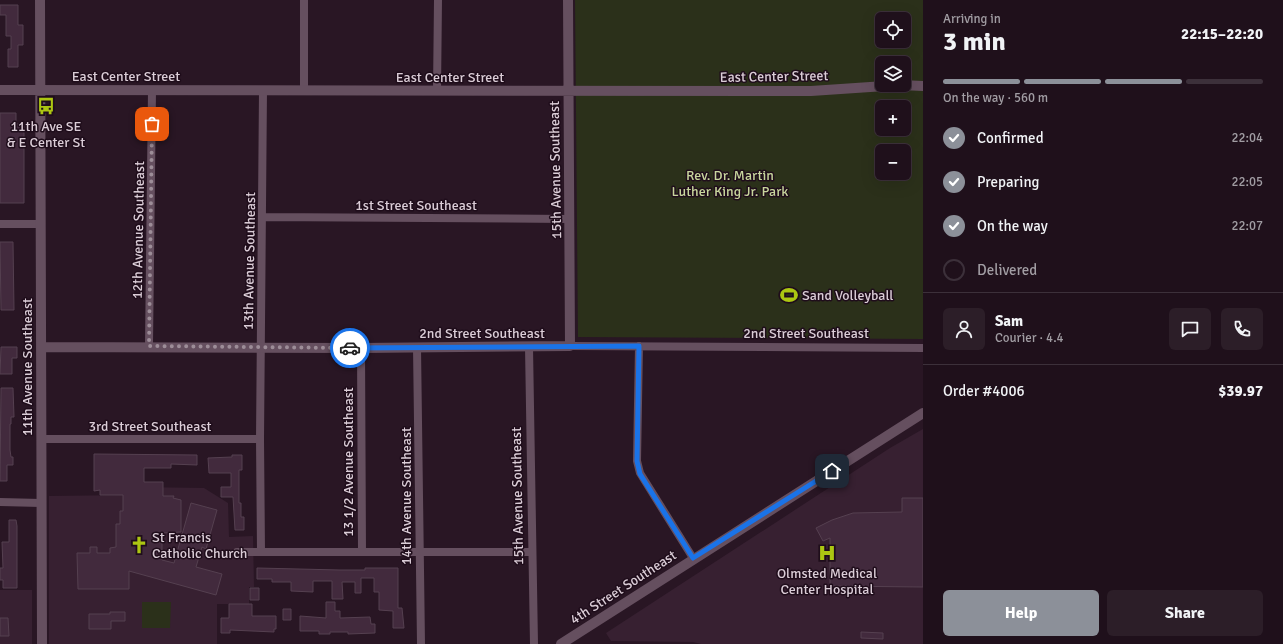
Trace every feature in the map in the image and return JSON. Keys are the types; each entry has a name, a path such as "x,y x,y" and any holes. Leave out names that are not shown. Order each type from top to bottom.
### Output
{"street":[{"name":"11th Avenue Southeast","path":"40,0 42,644"},
{"path":"304,0 304,90"},
{"path":"437,91 438,0"},
{"name":"15th Avenue Southeast","path":"568,0 570,346"},
{"name":"East Center Street","path":"911,85 923,86"},
{"name":"East Center Street","path":"0,90 811,91 875,87"},
{"name":"12th Avenue Southeast","path":"149,346 152,90"},
{"name":"13th Avenue Southeast","path":"261,551 260,439 263,90"},
{"name":"1st Street Southeast","path":"263,217 569,219"},
{"path":"0,224 40,224"},
{"name":"2nd Street Southeast","path":"41,347 149,346 361,348 639,346 923,348"},
{"path":"639,346 637,461 640,474 693,558"},
{"name":"14th Avenue Southeast","path":"417,347 421,644"},
{"name":"15th Avenue Southeast","path":"529,347 534,644"},
{"name":"13 1/2 Avenue Southeast","path":"361,348 362,552"},
{"name":"4th Street Southeast","path":"561,644 693,558 923,413"},
{"name":"3rd Street Southeast","path":"41,439 260,439"},
{"path":"0,502 41,503"},
{"path":"237,552 532,552"}],"shaded area":[{"name":"Olmsted Medical Center Hospital","path":"923,429 923,644 701,644 693,642 611,641 606,633 890,448"},
{"path":"136,487 204,488 228,503 229,537 253,536 254,587 249,587 249,604 217,604 217,644 49,644 49,496 132,495"},
{"path":"0,590 32,590 32,644 0,644"}],"green space":[{"name":"Rev. Dr. Martin Luther King Jr. Park","path":"575,0 923,0 923,339 578,337"},
{"path":"142,602 171,602 170,628 142,628"}],"building":[{"path":"0,5 18,5 18,25 23,25 23,45 18,45 18,67 8,67 8,49 11,49 11,36 6,36 6,15 0,15"},
{"path":"0,113 16,113 16,124 24,124 24,203 0,203"},
{"path":"0,242 13,242 14,310 1,310"},
{"path":"1,347 17,347 17,358 12,358 12,374 0,374"},
{"path":"1,388 13,388 14,417 11,417 10,424 10,450 11,457 13,457 13,465 7,465 7,481 0,481"},
{"name":"St Francis Catholic Church","path":"94,454 197,455 197,465 171,464 171,468 144,468 144,482 163,482 163,496 174,496 173,498 181,500 181,532 162,533 162,560 174,563 191,503 217,510 206,549 202,547 196,567 222,574 216,595 129,571 129,589 78,589 77,553 90,553 90,547 97,547 97,553 110,553 110,548 116,547 116,524 120,524 120,511 123,511 123,495 100,495 100,490 94,491"},
{"path":"232,455 242,455 242,470 239,470 239,503 241,503 241,517 244,517 244,530 235,530 233,497 221,497 221,487 231,487 231,473 209,473 208,458 232,457"},
{"path":"902,498 923,498 923,587 830,586 830,538 823,541 816,528 832,520 853,513 902,512"},
{"path":"9,520 16,520 17,526 17,588 3,588 3,580 0,580 0,568 3,568 2,542 9,542"},
{"path":"257,568 365,570 365,568 398,568 398,608 402,608 404,628 393,628 393,611 379,610 379,592 374,592 374,578 361,578 361,593 355,593 355,582 342,582 343,599 332,599 332,581 313,581 313,592 291,591 291,582 272,582 272,579 257,579"},
{"path":"250,588 259,588 259,600 250,600"},
{"path":"326,602 335,602 335,611 340,611 340,618 370,617 371,624 375,624 375,633 348,634 348,632 330,632 330,634 319,634 319,631 300,631 300,616 326,618"},
{"path":"229,604 252,604 252,616 276,616 276,629 274,629 274,632 230,630 230,633 221,633 221,618 229,618"},
{"path":"283,609 291,609 291,620 283,620"},
{"path":"110,612 125,612 125,621 111,621 111,629 89,629 89,614 110,614"},
{"path":"0,618 8,618 9,636 0,636"},
{"path":"861,632 883,633 883,639 861,638"}],"way so far":[{"path":"152,124 149,346 350,348"}],"place":[{"name":"11th Ave SE & E Center St","path":"46,106"},
{"name":"Sand Volleyball","path":"789,295"},
{"name":"St Francis Catholic Church","path":"139,545"},
{"name":"Olmsted Medical Center Hospital","path":"827,553"}],"route":[{"path":"350,348 639,346 637,461 640,474 693,558 832,471"}]}
